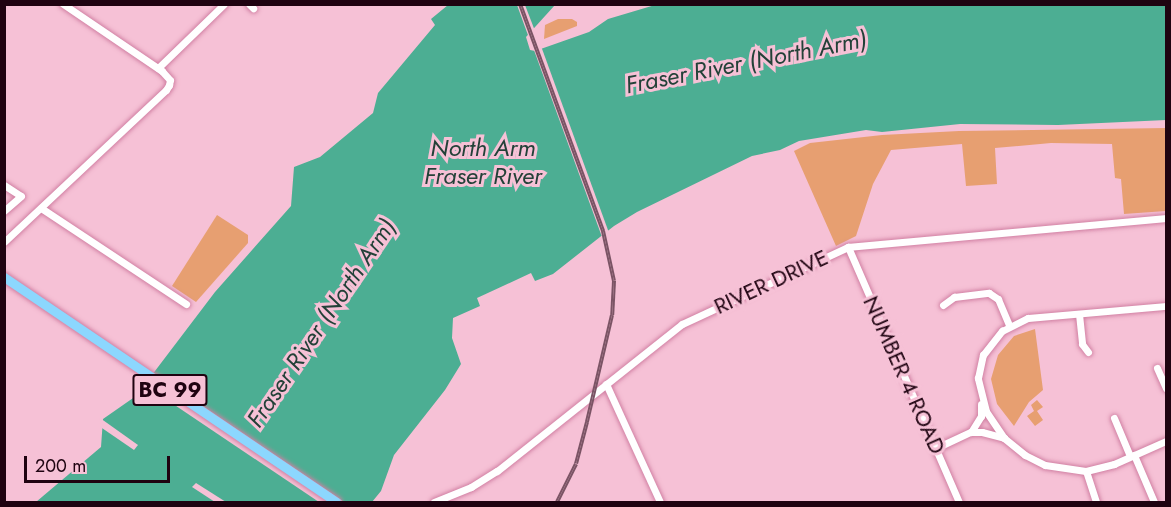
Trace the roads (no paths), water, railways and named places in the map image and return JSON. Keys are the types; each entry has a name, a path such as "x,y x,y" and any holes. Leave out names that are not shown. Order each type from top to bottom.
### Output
{"highway":[{"name":"BC 99","path":"4,277 336,502"},
{"name":"BC 99","path":"4,283 327,502"}],"street":[{"path":"4,242 169,85 168,77 158,68 63,4"},
{"path":"158,68 224,4"},
{"path":"4,185 21,196 4,212"},
{"path":"41,208 186,304"},
{"name":"RIVER DRIVE","path":"434,502 486,478 682,324 848,247 1167,218"},
{"name":"NUMBER 4 ROAD","path":"848,247 959,502"},
{"path":"944,305 954,297 983,293 994,295 1009,325"},
{"path":"971,432 981,416 978,378 984,355 995,336 1009,325 1028,318 1167,306"},
{"path":"1078,314 1082,344 1088,352"},
{"path":"1157,368 1167,388"},
{"path":"606,384 660,502"},
{"path":"981,400 1004,438"},
{"path":"1114,418 1154,502"},
{"path":"936,448 971,432 992,433 1004,438 1025,455 1045,465 1086,471 1098,469 1167,441"},
{"path":"1086,471 1096,502"}],"water":[{"name":"North Arm Fraser River","path":"448,5 555,5 526,37 530,50 535,51 589,32 608,19 655,5 1166,5 1166,120 1058,125 960,124 882,132 866,130 799,141 780,150 752,156 637,212 614,226 553,274 535,281 531,273 477,298 480,306 453,318 452,338 461,364 445,390 394,455 381,491 372,502 36,502 101,447 103,419 136,396 215,292 291,206 294,167 320,157 373,113 378,93 435,25 431,19"}],"railway":[{"path":"520,4 603,231 614,281 612,315 587,422 576,464 557,502"}],"water label":[{"name":"Fraser River (North Arm)","path":"746,62"},
{"name":"Fraser River (North Arm)","path":"321,323"}]}
